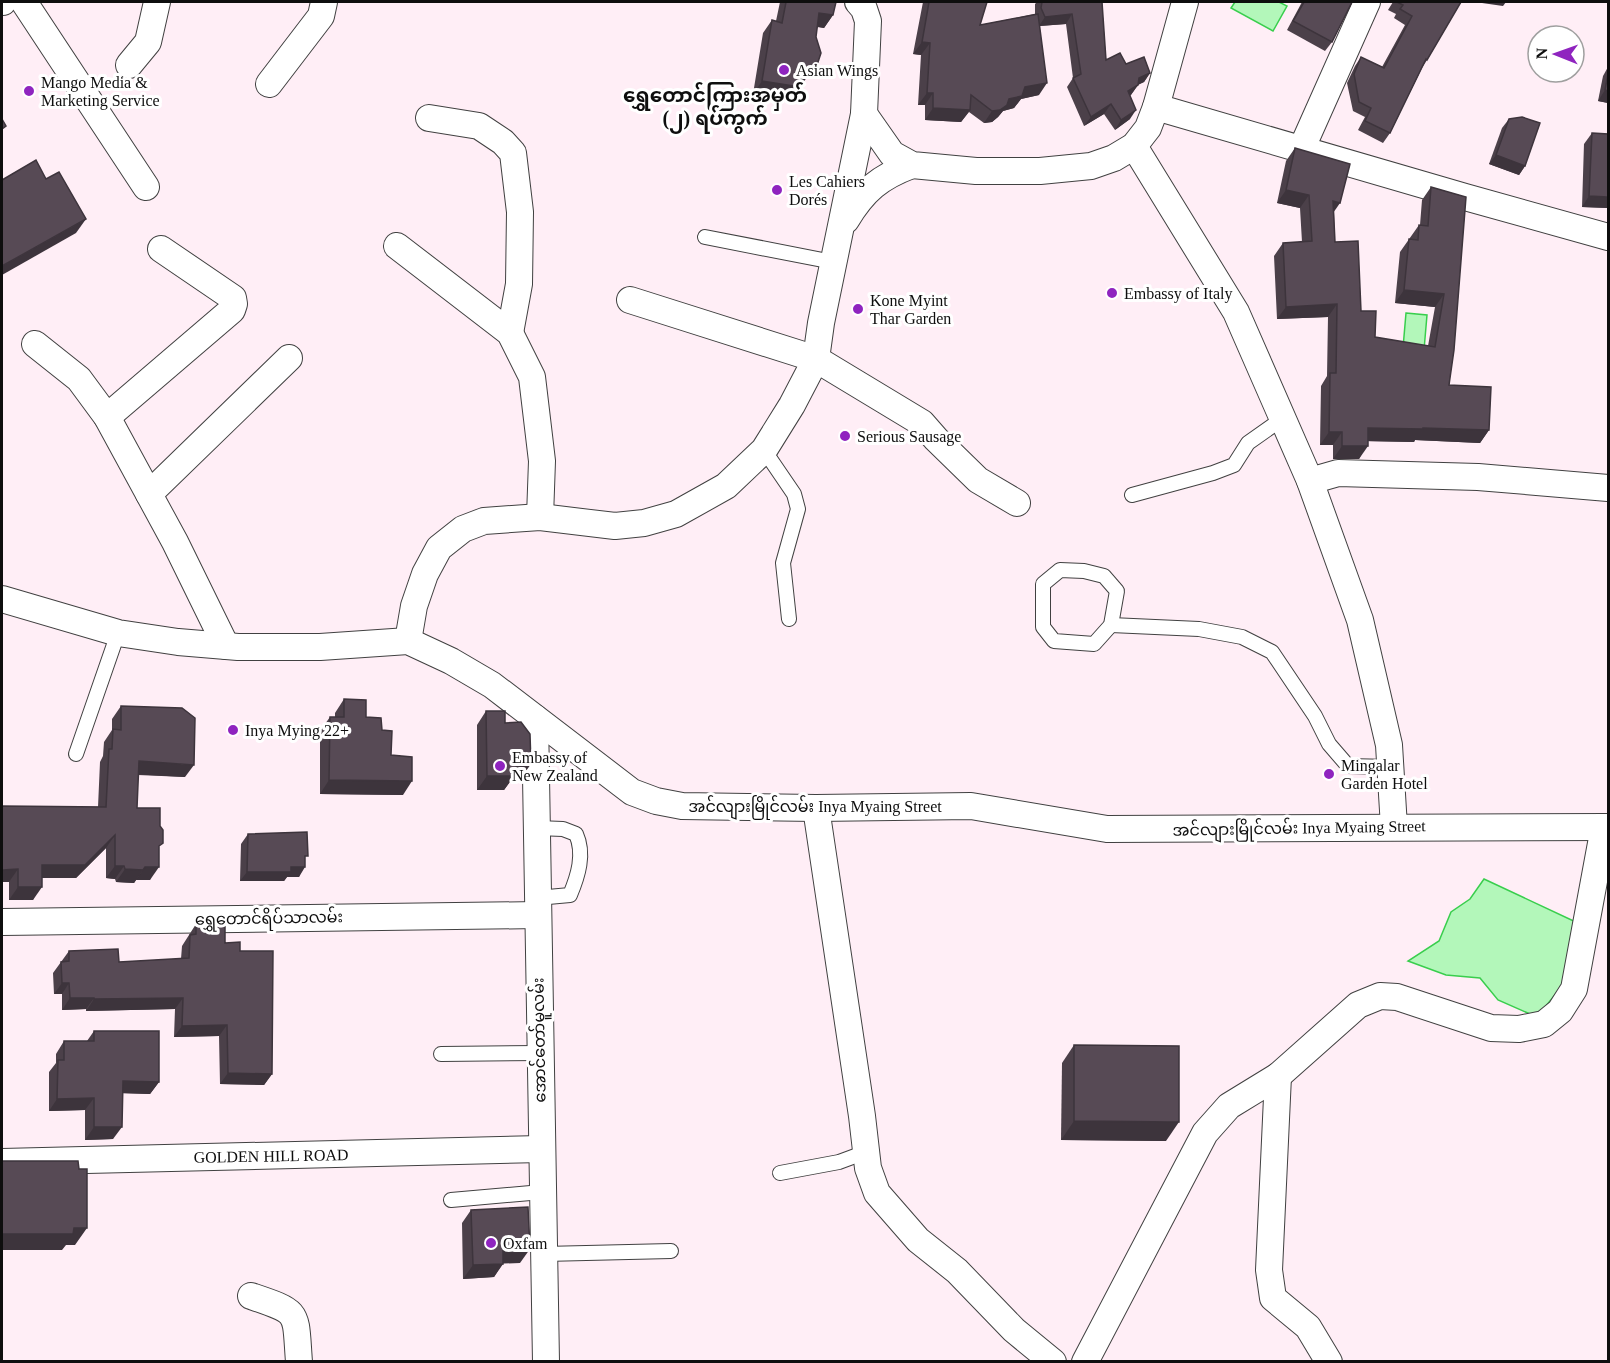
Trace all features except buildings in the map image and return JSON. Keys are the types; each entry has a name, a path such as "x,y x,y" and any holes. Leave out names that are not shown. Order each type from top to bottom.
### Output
{"street":[{"path":"24,2 146,186"},
{"path":"129,64 148,42 157,2"},
{"path":"269,84 321,16 324,2"},
{"path":"408,641 414,606 425,574 439,548 463,530 484,521 540,517 615,526 644,523 676,514 726,486 764,450 779,428 816,359 833,261 842,228 864,114 868,21 864,9 858,2"},
{"path":"864,114 892,154 912,165 976,171 1040,171 1091,166 1114,158 1146,127 1185,2"},
{"path":"1301,150 1367,2"},
{"path":"429,118 479,126 503,142 513,153 520,212 520,243 519,284 510,333"},
{"path":"1146,127 1301,150 1608,237"},
{"path":"1146,127 1236,312 1310,481 1360,620 1389,745 1394,826"},
{"path":"842,228 854,207 875,184 889,174 912,165"},
{"path":"397,246 510,333 532,376 542,461 540,517"},
{"path":"107,417 232,310 234,304 232,298 161,249"},
{"path":"630,300 816,359 922,423 936,440 978,480 1017,503"},
{"path":"35,344 79,379 107,417 176,542 226,646"},
{"path":"149,494 289,358"},
{"path":"1310,481 1338,473 1478,477 1608,488"},
{"name":"အင်လျားမြိုင်လမ်း Inya Myaing Street","path":"2,599 145,639 226,646 320,646 408,641 451,661 492,685 632,792 656,801 682,806 816,808 971,806 1107,829 1394,826 1606,827"},
{"name":"အောင်တော်မူလမ်း","path":"535,718 546,1362"},
{"path":"816,808 868,1168 877,1193 918,1240 957,1271 1014,1330 1053,1362"},
{"path":"1085,1362 1205,1132 1229,1106 1278,1077 1358,1005 1380,996 1397,997 1491,1028 1519,1029 1544,1024 1560,1011 1574,989 1606,827"},
{"name":"ရွှေတောင်ရိပ်သာလမ်း","path":"2,922 537,906"},
{"path":"1278,1077 1269,1270 1273,1299 1308,1326 1329,1362"},
{"name":"GOLDEN HILL ROAD","path":"2,1162 541,1149"},
{"path":"251,1296 287,1308 296,1322 299,1362"}],"lane":[{"path":"705,237 833,261"},
{"path":"1132,495 1234,465 1248,444 1282,419"},
{"path":"764,450 795,494 798,509 783,563 789,619"},
{"path":"1112,625 1117,591 1104,576 1084,571 1060,570 1043,584 1043,627 1054,641 1094,644 1112,625 1199,629 1242,637 1272,652 1315,716 1329,744 1348,766 1391,767"},
{"path":"76,754 118,633"},
{"path":"537,828 563,829 576,834 581,845 577,877 570,896 537,906"},
{"path":"441,1054 540,1053"},
{"path":"780,1173 839,1162 866,1152"},
{"path":"451,1200 543,1192"},
{"path":"544,1254 671,1251"}],"shaded area":[{"path":"1235,2 1279,2 1287,6 1273,31 1231,8"},
{"path":"1406,313 1427,315 1424,350 1403,348"},
{"path":"1484,879 1580,924 1567,980 1537,1017 1498,1000 1480,978 1446,975 1408,961 1439,941 1451,912 1470,899"}],"place":[{"name":"Asian Wings","path":"784,70"},
{"name":"Mango Media & Marketing Service","path":"29,91"},
{"name":"Les Cahiers Dorés","path":"777,190"},
{"name":"Embassy of Italy","path":"1112,293"},
{"name":"Kone Myint Thar Garden","path":"858,309"},
{"name":"Serious Sausage","path":"845,436"},
{"name":"Inya Mying 22+","path":"233,730"},
{"name":"Embassy of New Zealand","path":"500,766"},
{"name":"Mingalar Garden Hotel","path":"1329,774"},
{"name":"Oxfam","path":"491,1243"}],"district":[{"name":"ရွှေတောင်ကြားအမှတ် (၂) ရပ်ကွက်","path":"715,106"}]}
